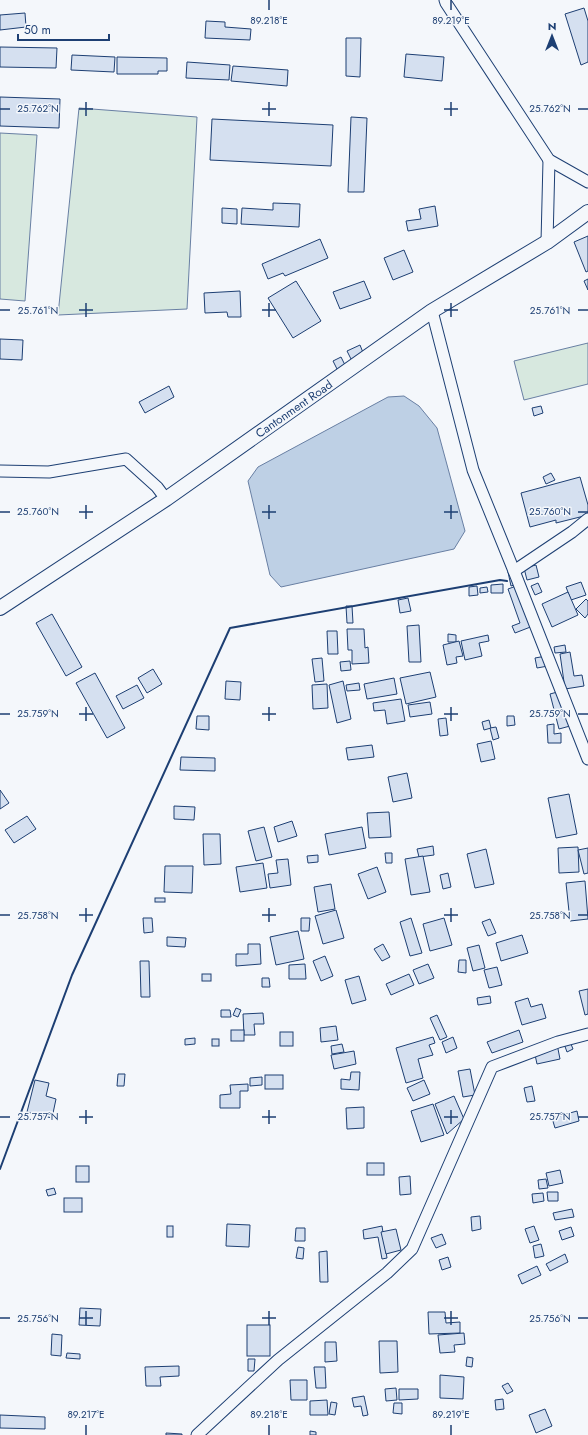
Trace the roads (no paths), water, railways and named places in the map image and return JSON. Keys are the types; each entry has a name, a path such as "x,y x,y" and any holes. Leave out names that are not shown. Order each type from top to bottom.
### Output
{"street":[{"path":"445,0 549,160 588,182"},
{"path":"547,242 549,160"},
{"name":"Cantonment Road","path":"0,608 166,499 432,311 547,242 588,212"},
{"path":"432,311 473,470 588,759"},
{"path":"0,471 50,472 126,459 157,487 166,499"},
{"path":"514,571 572,532 588,519"},
{"path":"197,1435 278,1360 388,1273 412,1249 492,1067 558,1042 588,1034"}],"water":[{"path":"404,396 419,406 437,428 465,531 454,549 281,587 270,575 248,481 258,467 388,397"}]}
